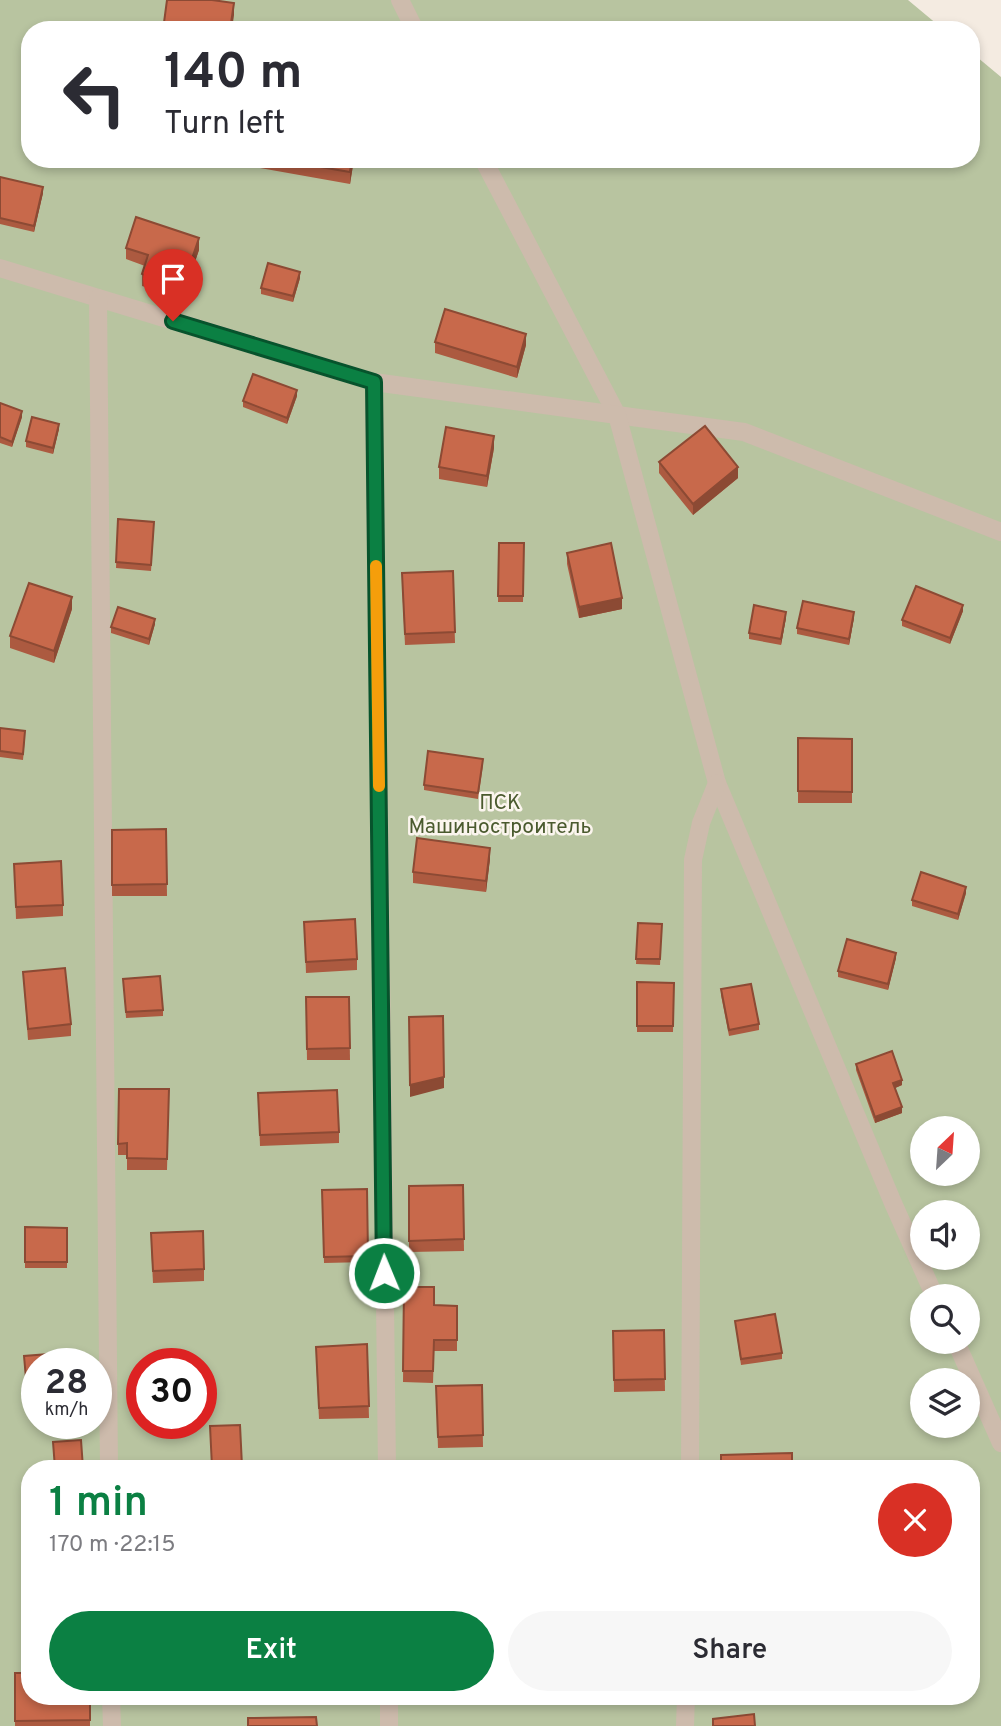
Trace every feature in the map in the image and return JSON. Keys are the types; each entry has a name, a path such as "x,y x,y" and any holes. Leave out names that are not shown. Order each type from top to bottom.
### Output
{"street":[{"path":"400,0 410,21"},
{"path":"488,168 617,415 717,783 929,1284"},
{"path":"0,268 374,382 744,432 1001,532"},
{"path":"98,298 109,1460"},
{"path":"374,382 387,1460"},
{"path":"690,1460 692,860 701,823 717,783"},
{"path":"961,1354 1001,1443"},
{"path":"111,1705 111,1726"},
{"path":"389,1705 389,1726"},
{"path":"685,1726 686,1705"}],"green space":[{"name":"ПСК Машиностроитель","path":"0,0 908,0 933,21 21,21 21,168 980,168 980,60 1001,77 1001,1726 0,1726"}],"building":[{"path":"167,0 234,3 231,21 164,21"},
{"path":"327,168 351,168 350,172"},
{"path":"0,177 43,187 34,226 0,218"},
{"path":"136,217 199,238 182,288 142,274 148,255 126,248"},
{"path":"268,263 300,272 293,296 261,288"},
{"path":"445,309 526,334 517,367 435,342"},
{"path":"253,374 297,390 287,418 243,401"},
{"path":"0,403 22,411 12,442 0,437"},
{"path":"32,417 59,424 53,448 26,441"},
{"path":"705,426 738,467 693,504 659,462"},
{"path":"446,427 494,436 487,476 439,467"},
{"path":"118,519 154,522 151,565 116,562"},
{"path":"499,543 524,543 523,596 498,596"},
{"path":"611,543 622,598 579,607 567,553"},
{"path":"453,571 455,632 405,634 402,573"},
{"path":"29,583 72,597 54,651 10,636"},
{"path":"916,586 963,605 950,638 902,620"},
{"path":"803,601 854,612 849,639 797,628"},
{"path":"754,605 786,612 781,639 749,633"},
{"path":"118,607 155,619 149,639 111,627"},
{"path":"0,728 25,731 23,754 0,751"},
{"path":"798,738 852,739 852,792 798,791"},
{"path":"428,751 483,759 478,793 424,785"},
{"path":"166,829 167,884 112,885 112,830"},
{"path":"417,838 490,848 486,881 413,872"},
{"path":"61,861 63,905 16,907 14,864"},
{"path":"921,872 966,887 958,914 912,900"},
{"path":"355,919 357,959 306,962 304,922"},
{"path":"638,923 662,924 660,959 636,959"},
{"path":"847,939 896,953 888,984 838,971"},
{"path":"65,968 71,1024 28,1029 23,972"},
{"path":"160,976 163,1010 126,1012 123,979"},
{"path":"637,982 674,983 673,1026 637,1026"},
{"path":"751,984 759,1024 729,1030 721,989"},
{"path":"306,997 349,997 350,1048 307,1049"},
{"path":"443,1016 444,1077 410,1085 409,1017"},
{"path":"892,1051 902,1080 893,1083 902,1107 875,1117 856,1064"},
{"path":"119,1089 169,1089 167,1159 127,1158 127,1143 118,1144"},
{"path":"337,1090 339,1132 260,1135 258,1093"},
{"path":"463,1185 464,1239 409,1241 409,1186"},
{"path":"367,1189 368,1256 324,1257 322,1190"},
{"path":"25,1227 67,1228 67,1262 25,1262"},
{"path":"203,1231 204,1269 153,1271 151,1233"},
{"path":"404,1287 434,1287 434,1305 457,1306 457,1340 434,1340 433,1371 403,1371"},
{"path":"775,1314 782,1353 741,1359 735,1321"},
{"path":"664,1330 665,1379 614,1380 613,1331"},
{"path":"367,1344 369,1406 319,1408 316,1347"},
{"path":"482,1385 483,1435 438,1437 436,1386"},
{"path":"240,1425 242,1460 212,1460 211,1439 217,1439 217,1426"},
{"path":"81,1440 82,1460 54,1460 53,1442"},
{"path":"792,1453 792,1460 721,1460 721,1455"},
{"path":"15,1673 21,1673 21,1705 90,1705 90,1720 15,1721"},
{"path":"754,1714 755,1726 713,1726 713,1719"},
{"path":"316,1717 317,1726 248,1726 248,1718"}],"slow traffic":[{"path":"376,566 379,786"}],"route":[{"path":"173,321 374,382 384,1273"}]}
